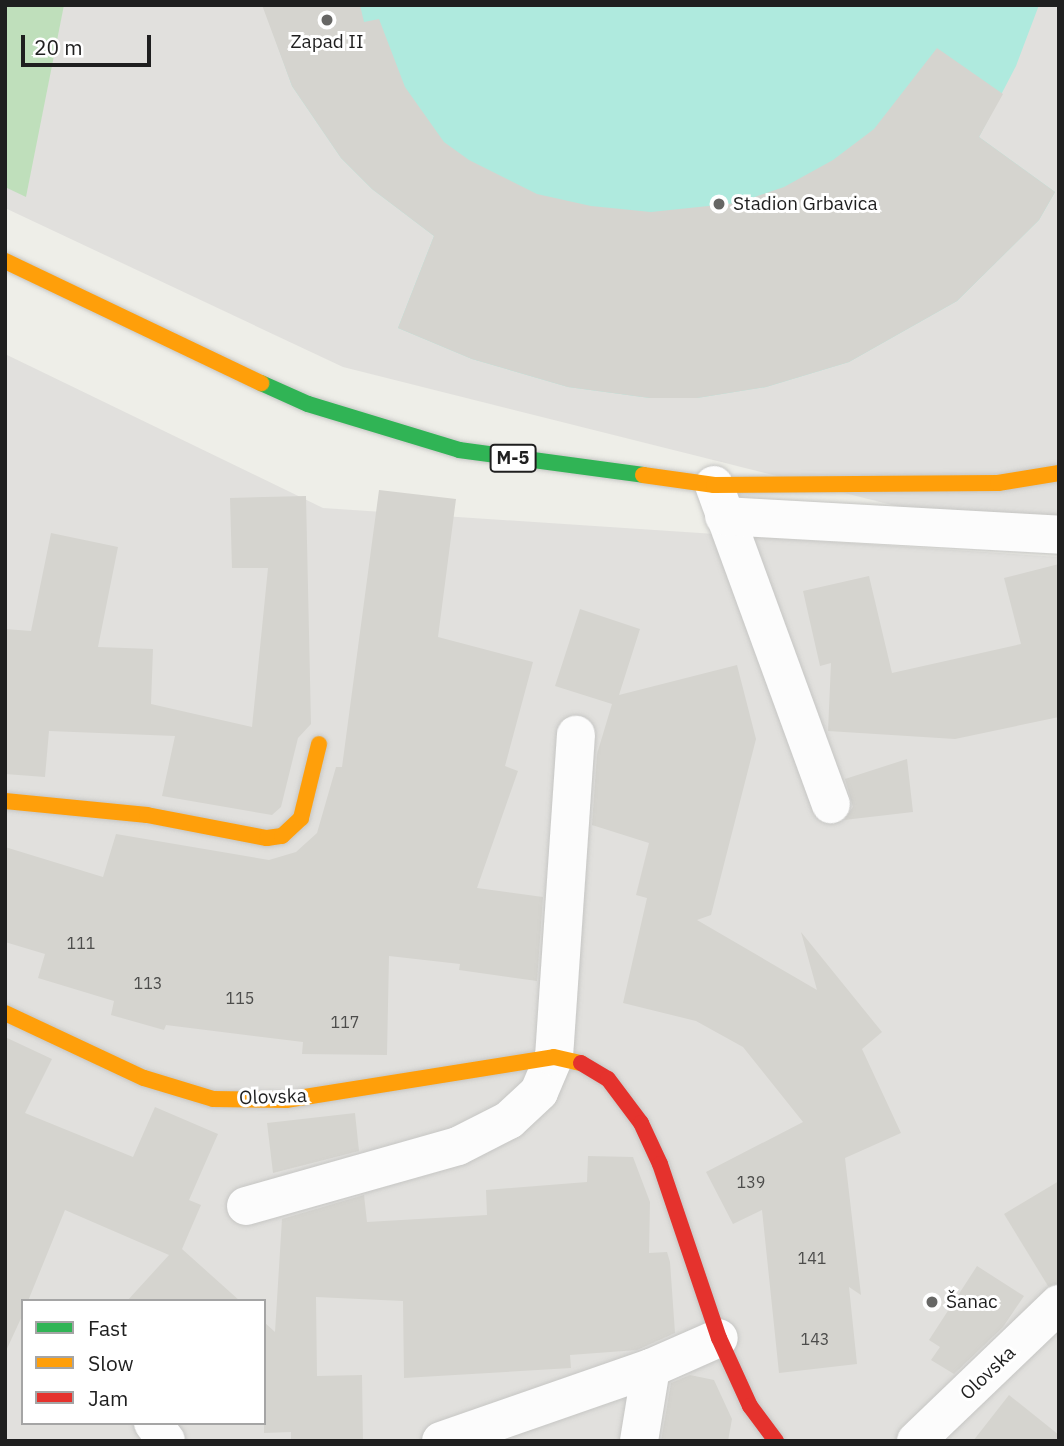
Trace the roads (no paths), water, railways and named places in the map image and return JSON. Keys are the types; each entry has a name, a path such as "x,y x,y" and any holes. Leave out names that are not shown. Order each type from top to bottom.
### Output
{"street":[{"name":"M-5","path":"5,261 167,342 308,404 459,450 719,501 998,482 1059,472"},
{"path":"831,804 719,501 1059,535"},
{"path":"246,1206 458,1146 509,1120 539,1092 554,1058 576,735"},
{"path":"5,801 147,815 267,838 282,836 301,818 319,744"},
{"name":"Olovska","path":"5,1013 144,1077 213,1099 286,1100 554,1058 577,1061 608,1079 641,1123 660,1164 719,1338 750,1406 776,1441"},
{"name":"Olovska","path":"916,1441 1059,1304"},
{"path":"441,1441 651,1368 719,1338"},
{"path":"639,1441 651,1368"},
{"path":"154,1425 166,1441"}],"place":[{"name":"Zapad II","path":"327,20"},
{"name":"Stadion Grbavica","path":"719,204"},
{"name":"Šanac","path":"932,1302"}]}
